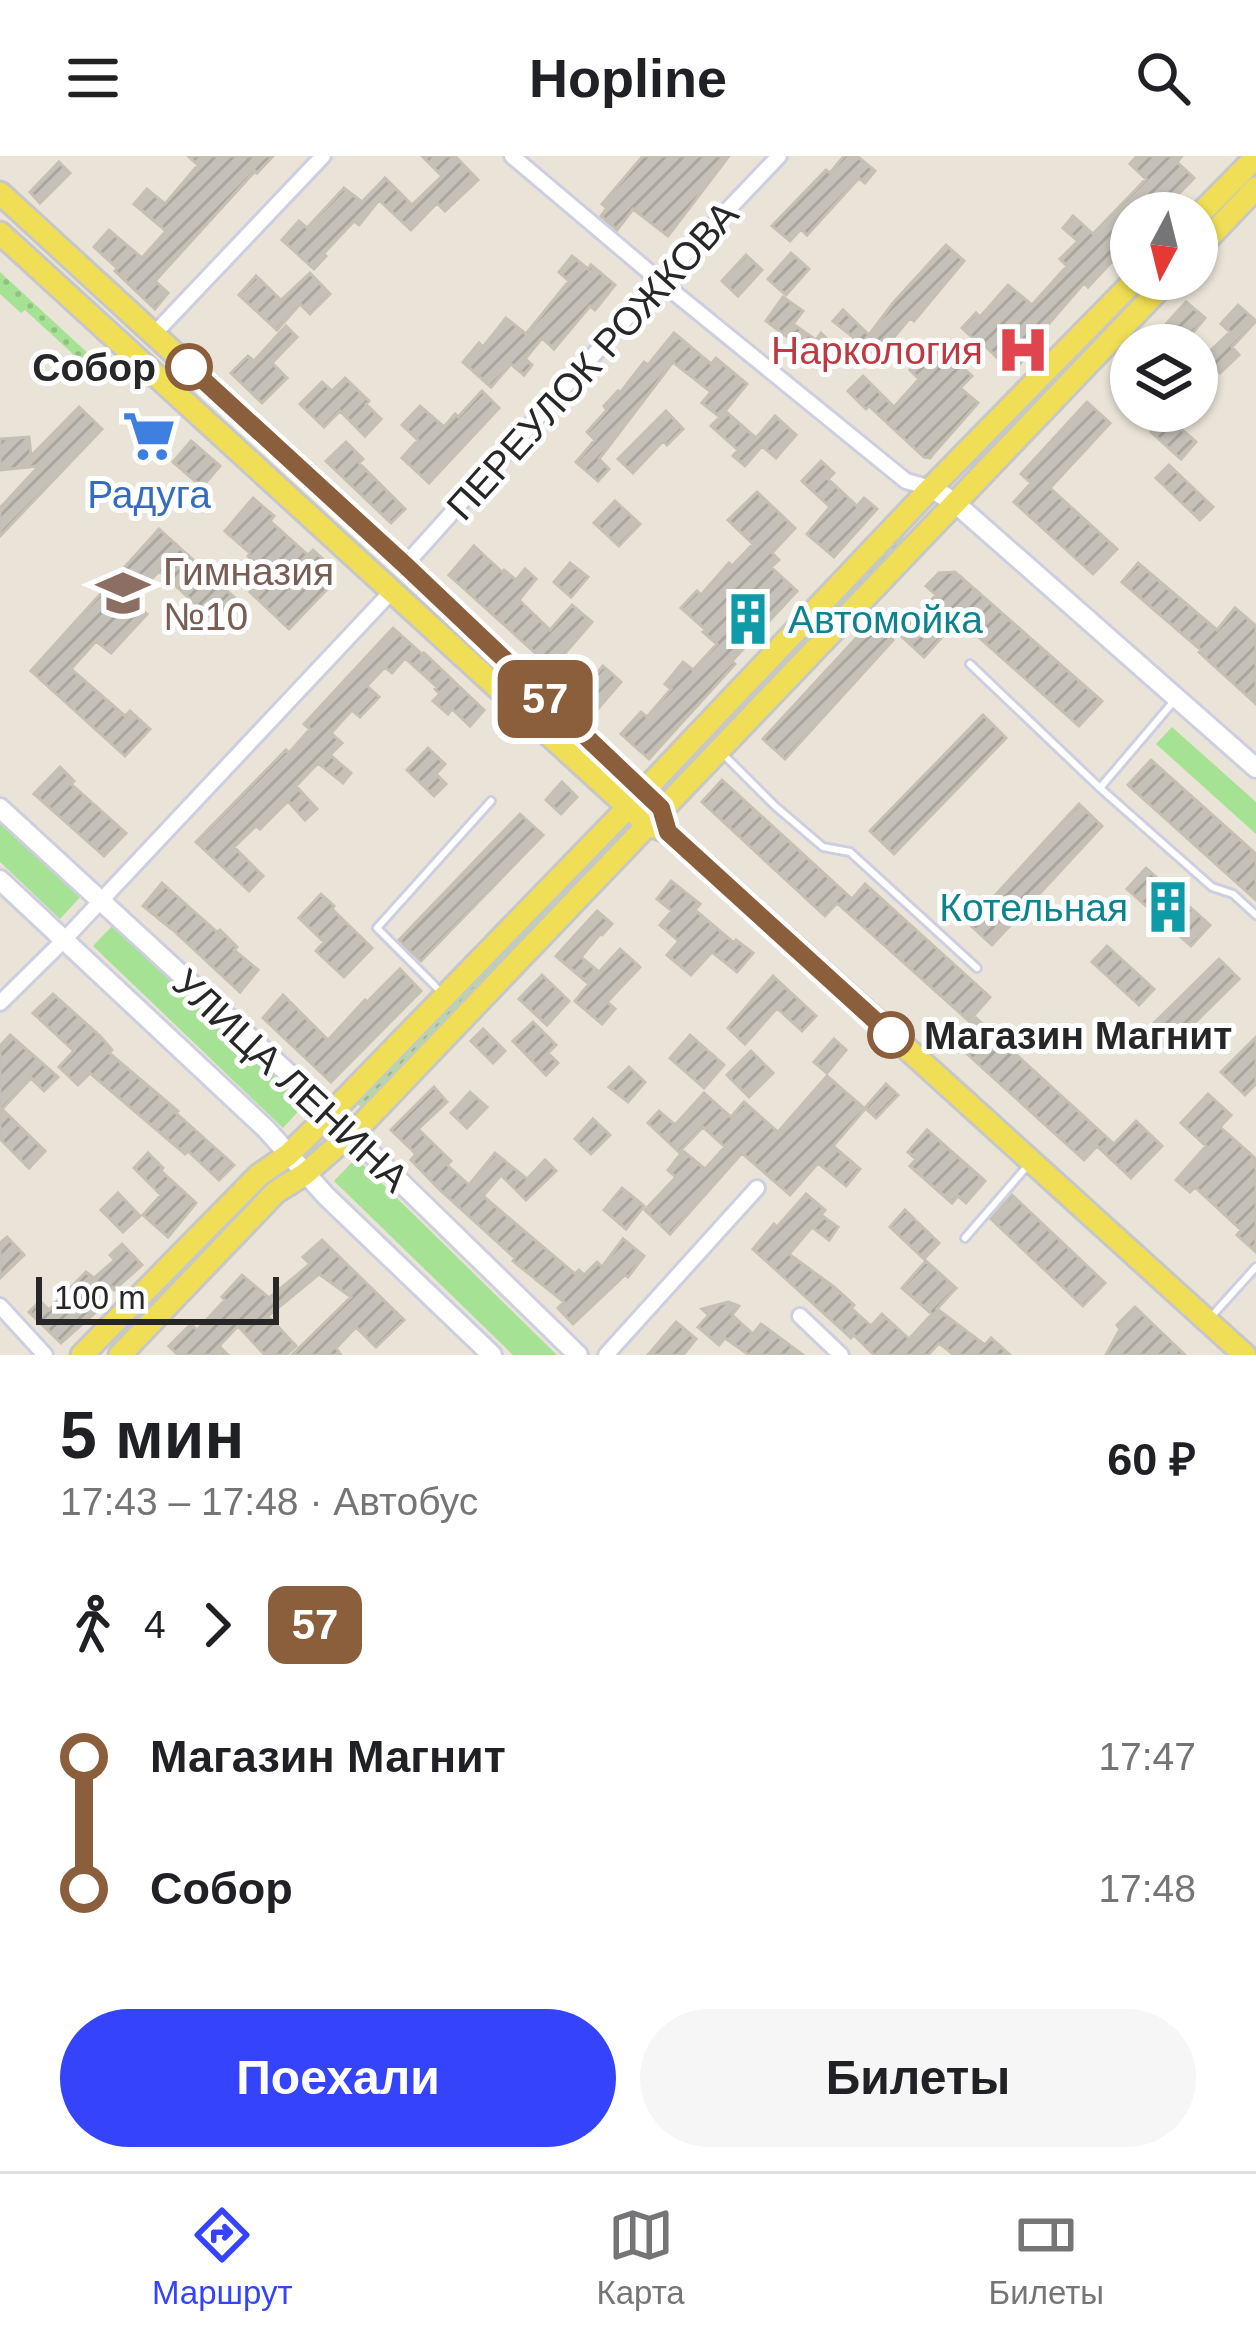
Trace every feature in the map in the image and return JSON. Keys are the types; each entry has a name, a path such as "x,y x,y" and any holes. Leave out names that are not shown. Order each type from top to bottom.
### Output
{"main road":[{"path":"1218,196 1256,157"},
{"path":"1218,228 1256,188"},
{"path":"0,193 405,565 635,800"},
{"path":"0,233 392,591 635,800 1245,1355"},
{"path":"82,1355 259,1175 331,1114 1115,300"},
{"path":"118,1355 276,1192 351,1133 659,822 718,749 1148,300"},
{"path":"931,488 954,502 1256,768"},
{"name":"УЛИЦА ЛЕНИНА","path":"0,808 331,1114 578,1355"},
{"name":"УЛИЦА ЛЕНИНА","path":"0,880 266,1129 304,1174 492,1355"}],"street":[{"path":"155,334 323,156"},
{"path":"512,156 906,482 931,488"},
{"name":"ПЕРЕУЛОК РОЖКОВА","path":"405,565 779,156"},
{"path":"0,1003 392,591"},
{"path":"606,1355 757,1188"},
{"path":"0,1306 45,1355"},
{"path":"800,1316 842,1355"},
{"path":"98,1338 118,1355"}],"lane":[{"path":"970,664 1212,887 1233,894 1256,915"},
{"path":"1100,788 1176,698"},
{"path":"718,749 823,847 850,852 977,968"},
{"path":"445,995 376,928 491,800"},
{"path":"965,1238 1031,1161"},
{"path":"1207,1321 1256,1267"}],"green space":[{"path":"0,272 105,369 104,378 0,294"},
{"path":"1128,300 1137,300 972,470 967,465"},
{"path":"900,534 907,540 678,780 672,774"},
{"path":"1172,727 1256,802 1256,834 1156,744"},
{"path":"0,815 84,893 60,919 0,862"},
{"path":"617,832 623,838 363,1109 357,1103"},
{"path":"115,923 305,1104 283,1128 93,946"},
{"path":"356,1158 557,1355 513,1355 334,1181"},
{"path":"259,1185 265,1191 120,1341 113,1335"}],"building":[{"path":"188,156 273,156 155,281 168,293 155,309 94,247 109,230 142,258 166,231 134,204 147,189 165,204 198,165"},
{"path":"422,156 455,156 478,180 445,211 437,203 411,230 379,200 359,225 354,221 314,269 282,240 299,221 307,228 344,188 362,202 385,178 412,205 442,176"},
{"path":"643,156 729,156 668,236 633,209 617,230 601,216 607,208 602,204"},
{"path":"844,156 857,156 875,171 865,183 859,178 807,235 801,229 790,241 772,226"},
{"path":"1137,156 1182,156 1177,162 1194,178 1180,192 1133,192 1146,179 1130,164"},
{"path":"59,162 70,173 40,203 30,192"},
{"path":"1073,216 1093,234 1110,216 1110,263 1088,287 1084,283 1012,372 962,328 976,313 980,317 1008,285 1032,305 1067,266 1060,259 1078,241 1063,228"},
{"path":"946,245 964,261 884,349 890,355 884,362 833,321 843,310 869,335"},
{"path":"791,253 809,269 786,295 768,279"},
{"path":"746,255 762,270 738,296 722,281"},
{"path":"572,256 615,285 595,310 590,306 554,349 542,338 525,359 532,365 524,375 511,364 491,387 463,362 479,343 483,347 506,318 526,334 569,281 559,272"},
{"path":"310,273 330,294 310,314 300,304 277,330 239,295 256,276 281,300"},
{"path":"783,297 803,311 793,324 816,340 821,333 833,345 828,350 835,356 823,370 766,321"},
{"path":"1186,302 1205,318 1200,324 1166,324"},
{"path":"1238,305 1256,321 1232,347 1239,355 1220,373 1218,344 1230,332 1221,324"},
{"path":"286,326 297,337 272,363 287,378 262,403 231,373 248,356 254,361"},
{"path":"674,333 711,364 716,358 747,384 725,411 756,438 775,416 796,435 776,458 762,446 745,466 733,456 738,450 711,426 720,417 702,403 711,392 673,362 599,459 609,469 598,481 576,462 595,440 587,432 607,410 604,406"},
{"path":"937,343 972,376 960,388 978,403 930,458 848,391 863,376 894,407 919,379 910,370"},
{"path":"345,378 381,419 365,436 340,411 324,427 300,404 322,382 332,391"},
{"path":"482,391 499,408 429,483 402,458 418,440 402,425 420,406 444,427"},
{"path":"1087,402 1110,423 1050,488 1117,549 1093,574 1014,502 1031,483 1021,474"},
{"path":"79,407 102,429 0,536 0,508 39,466 0,470 0,439 29,437 31,456"},
{"path":"666,411 683,429 667,445 663,441 633,473 618,459"},
{"path":"1151,432 1184,432 1196,442 1181,459"},
{"path":"191,441 220,466 202,487 173,462"},
{"path":"346,442 363,459 359,463 405,509 391,523 326,461"},
{"path":"821,461 834,473 828,479 857,506 864,498 877,509 834,557 807,534 830,507 802,481"},
{"path":"1169,465 1213,507 1200,520 1156,478"},
{"path":"757,492 795,528 772,553 779,560 771,567 797,591 649,759 621,734 641,712 647,717 671,689 665,684 683,662 693,670 717,644 681,608 753,544 728,520"},
{"path":"253,498 274,516 270,521 308,555 313,550 326,562 318,570 332,584 289,629 250,592 267,574 225,531"},
{"path":"615,501 640,524 619,546 594,523"},
{"path":"159,529 234,597 214,620 159,571 132,601 147,614 111,653 96,641 71,669 125,716 130,711 150,729 125,756 31,671"},
{"path":"474,546 516,580 525,569 536,579 519,600 550,630 572,605 592,622 552,668 449,575"},
{"path":"570,563 588,577 571,597 554,582"},
{"path":"1138,563 1217,630 1235,608 1256,626 1256,704 1122,582"},
{"path":"955,572 1102,701 1079,726 958,619 924,657 900,635 936,595 926,586 939,573"},
{"path":"872,621 893,640 785,759 763,739"},
{"path":"393,628 484,710 470,726 452,709 448,714 433,701 440,694 437,687 405,658 392,673 385,667 367,686 379,697 360,717 352,710 331,733 342,743 330,755 351,773 343,783 318,763 296,786 317,809 305,820 288,801 234,847 263,876 249,891 196,842 286,750 289,753 310,729 304,724"},
{"path":"603,666 621,682 596,711 578,696"},
{"path":"983,715 1006,738 894,854 870,831"},
{"path":"428,748 445,764 436,774 446,784 434,796 407,770"},
{"path":"1151,760 1256,854 1256,900 1128,785"},
{"path":"60,767 74,781 71,784 126,833 104,856 34,794"},
{"path":"722,780 852,899 865,884 990,997 969,1021 837,903 825,916 702,802"},
{"path":"562,782 577,797 561,814 546,800"},
{"path":"1079,804 1102,826 992,945 969,924"},
{"path":"520,814 543,835 421,961 399,940"},
{"name":"Котельная","path":"1146,868 1210,925 1191,946 1127,889"},
{"path":"671,881 700,904 695,910 753,953 737,972 712,952 691,975 667,955 679,941 660,925 672,911 657,899"},
{"path":"162,883 220,930 237,947 234,950 258,970 240,992 143,906"},
{"path":"321,894 372,948 344,977 316,951 324,942 299,918"},
{"path":"597,911 612,924 581,957 599,972 620,949 640,967 607,1002 615,1009 602,1024 575,1001 589,984 556,956"},
{"path":"1107,946 1154,989 1139,1005 1092,962"},
{"path":"1219,959 1239,979 1167,1050 1149,1028"},
{"path":"400,969 421,991 331,1082 263,1018 283,995 328,1040"},
{"path":"542,975 569,1001 547,1025 519,999"},
{"path":"773,976 816,1016 802,1031 777,1008 745,1044 728,1028"},
{"path":"53,994 100,1036 112,1050 109,1053 234,1165 219,1180 90,1073 78,1085 59,1067 74,1051 33,1013"},
{"path":"976,1018 1114,1144 1136,1121 1162,1146 1131,1178 1097,1146 1084,1160 954,1042"},
{"path":"533,1022 556,1045 548,1053 558,1063 546,1075 513,1041"},
{"path":"483,1029 505,1051 493,1063 471,1041"},
{"path":"10,1035 58,1077 44,1091 31,1078 2,1109 45,1151 29,1168 0,1139 0,1046"},
{"path":"690,1035 724,1065 704,1088 670,1058"},
{"path":"1256,1037 1256,1084 1245,1095 1221,1072"},
{"path":"834,1039 846,1050 827,1073 814,1062"},
{"path":"751,1051 773,1073 749,1097 727,1075"},
{"path":"629,1067 645,1082 628,1102 609,1087"},
{"path":"827,1076 865,1109 833,1146 860,1169 846,1186 818,1163 790,1195 742,1153 670,1234 645,1210 676,1177 668,1170 683,1151 705,1169 725,1147 703,1127 679,1152 648,1123 659,1111 675,1125 704,1093 731,1117 744,1102 778,1132"},
{"path":"886,1084 898,1095 876,1118 865,1108"},
{"path":"434,1087 447,1102 418,1129 469,1185 495,1153 527,1179 545,1160 556,1171 526,1200 501,1175 483,1196 575,1274 579,1270 584,1275 597,1262 602,1267 623,1239 644,1256 628,1277 573,1324 558,1308 564,1302 513,1261 439,1189 411,1160 416,1154 391,1130"},
{"path":"470,1092 487,1107 467,1128 451,1113"},
{"path":"1208,1094 1231,1115 1220,1127 1256,1159 1256,1252 1237,1235 1241,1230 1195,1187 1190,1192 1176,1180 1206,1146 1181,1123"},
{"path":"593,1119 610,1135 591,1154 575,1139"},
{"path":"927,1130 985,1181 966,1203 958,1196 952,1203 910,1166 916,1159 908,1152"},
{"path":"148,1153 196,1203 168,1237 143,1215 161,1195 134,1168"},
{"path":"622,1188 644,1206 626,1229 604,1210"},
{"path":"118,1193 140,1216 123,1232 101,1210"},
{"path":"806,1194 825,1210 821,1215 838,1227 829,1240 812,1227 789,1254 834,1287 871,1326 882,1314 909,1339 932,1314 902,1288 926,1261 956,1288 937,1309 985,1345 991,1338 1010,1355 954,1355 939,1343 928,1355 874,1355 854,1335 851,1338 753,1249"},
{"path":"1012,1195 1105,1283 1083,1306 991,1219"},
{"path":"905,1210 939,1243 924,1259 890,1227"},
{"path":"7,1237 24,1255 0,1278 0,1243"},
{"path":"322,1240 404,1320 376,1347 356,1327 336,1348 341,1355 292,1355 351,1297 319,1274 268,1316 296,1346 286,1355 265,1355 238,1326 219,1346 228,1355 178,1355 169,1346 191,1324 197,1330 242,1275 269,1298 310,1264 303,1257"},
{"path":"122,1244 142,1265 114,1290 112,1287 93,1309 96,1312 61,1343 29,1312 40,1301 49,1310 86,1272 94,1278 115,1260 110,1255"},
{"path":"728,1302 739,1306 732,1315 753,1334 761,1324 803,1355 749,1355 725,1338 719,1345 698,1327 709,1315 702,1309"},
{"path":"1135,1307 1185,1355 1106,1355 1120,1329 1117,1325"},
{"path":"676,1322 696,1339 683,1355 648,1355"}],"bus line":[{"name":"57","path":"189,367 661,808 668,832 891,1035"}],"place":[{"name":"Наркология","path":"1023,350"},
{"name":"Собор","path":"189,367"},
{"name":"Радуга","path":"149,436"},
{"name":"Гимназия №10","path":"123,593"},
{"name":"Автомойка","path":"748,619"},
{"name":"Котельная","path":"1168,907"},
{"name":"Магазин Магнит","path":"891,1035"}]}
